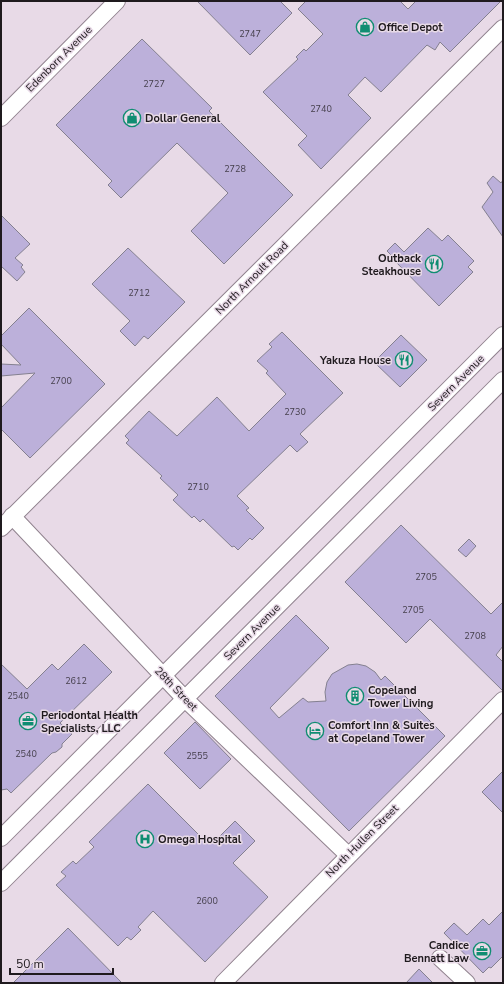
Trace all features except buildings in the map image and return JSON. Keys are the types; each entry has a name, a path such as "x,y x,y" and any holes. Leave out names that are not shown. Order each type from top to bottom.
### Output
{"street":[{"name":"Edenborn Avenue","path":"1,118 117,1"},
{"name":"North Arnoult Road","path":"1,528 503,28"},
{"name":"Severn Avenue","path":"1,838 503,335"},
{"name":"Severn Avenue","path":"1,883 503,380"},
{"name":"28th Street","path":"12,516 185,699 348,855"},
{"name":"North Hullen Street","path":"223,983 503,700"},
{"path":"440,958 467,983"}],"place":[{"name":"Office Depot","path":"365,27"},
{"name":"Dollar General","path":"132,118"},
{"name":"Outback Steakhouse","path":"434,264"},
{"name":"Yakuza House","path":"404,360"},
{"name":"Copeland Tower Living","path":"355,696"},
{"name":"Periodontal Health Specialists, LLC","path":"28,721"},
{"name":"Comfort Inn & Suites at Copeland Tower","path":"315,731"},
{"name":"Omega Hospital","path":"145,839"},
{"name":"Candice Bennatt Law","path":"482,951"}]}
